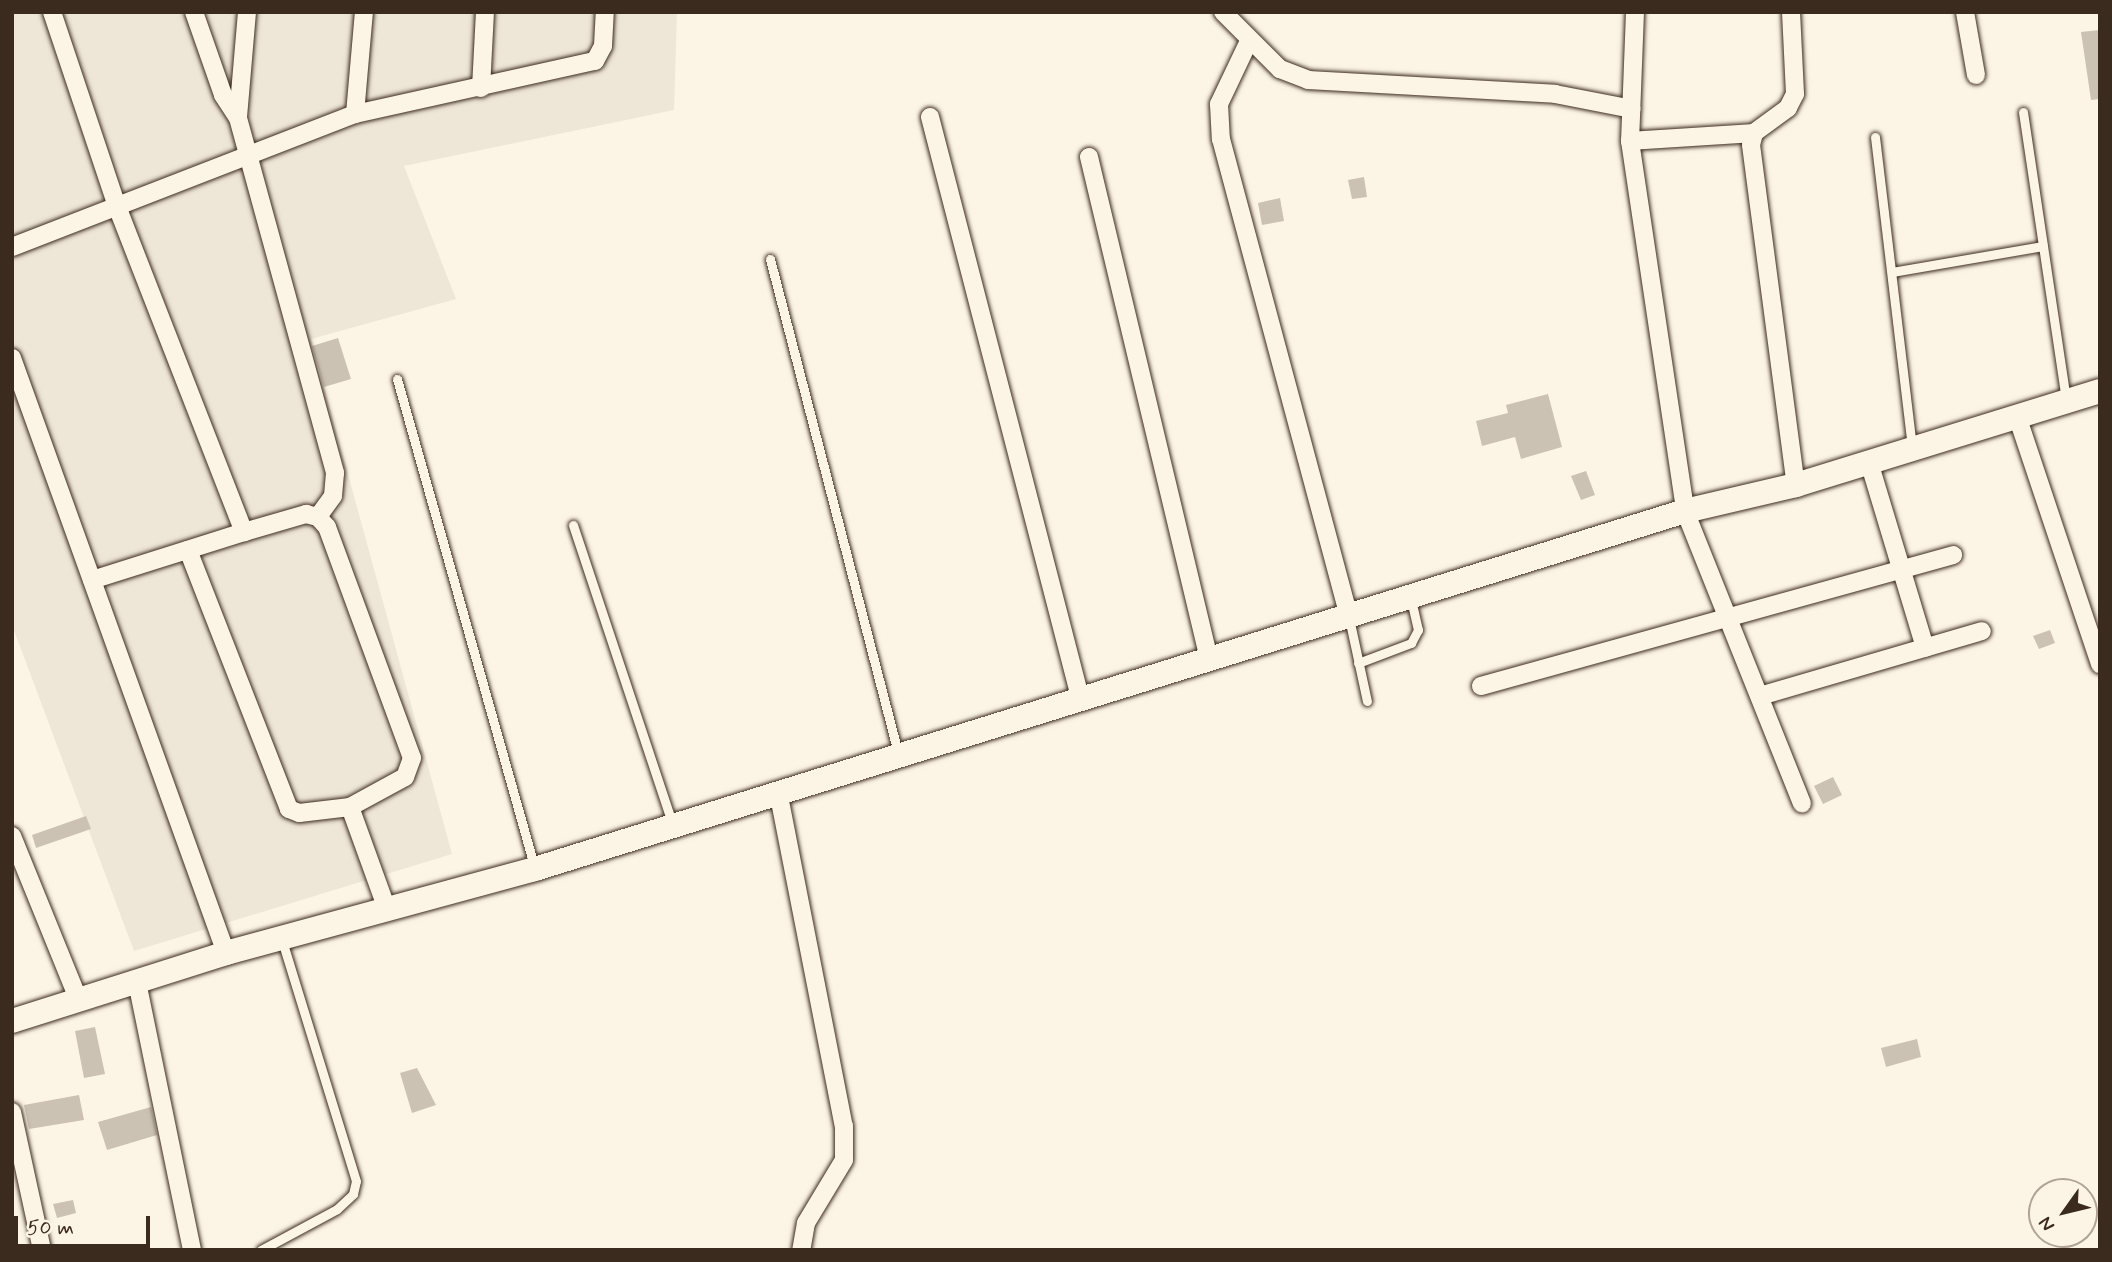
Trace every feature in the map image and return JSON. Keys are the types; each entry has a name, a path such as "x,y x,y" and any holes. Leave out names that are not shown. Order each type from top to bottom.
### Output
{"street":[{"path":"52,12 118,209 244,532"},
{"path":"194,12 223,95 238,118"},
{"path":"247,12 238,118 246,157 335,473 333,496 318,517"},
{"path":"355,114 364,12"},
{"path":"481,88 485,12"},
{"path":"12,247 118,209 355,114 595,61 603,46 605,12"},
{"path":"1223,12 1248,43 1280,69 1308,80 1555,94 1632,109"},
{"path":"1634,12 1630,141 1685,511 1731,618 1802,804"},
{"path":"1630,141 1754,133 1788,108 1795,94 1791,12"},
{"path":"1965,12 1976,75"},
{"path":"1248,43 1219,104 1221,139 1349,618"},
{"path":"930,117 1080,697"},
{"path":"1754,133 1796,485"},
{"path":"1089,157 1209,659"},
{"path":"12,358 226,953"},
{"path":"12,1021 226,953 535,869 672,822 1080,697 1411,600 1685,511 1796,485 2100,391"},
{"path":"2017,416 2100,664"},
{"path":"1869,462 1925,648"},
{"path":"92,580 244,532 306,514 318,517 327,527 412,758 405,777 350,807 299,813 281,798 188,550"},
{"path":"1481,686 1953,555"},
{"path":"1760,696 1982,631"},
{"path":"778,791 844,1126 844,1160 806,1223 801,1250"},
{"path":"350,807 387,909"},
{"path":"12,836 79,1001"},
{"path":"137,982 192,1250"},
{"path":"12,1112 42,1250"}],"lane":[{"path":"2023,112 2066,401"},
{"path":"1875,137 1913,448"},
{"path":"1892,272 2043,246"},
{"path":"770,259 898,753"},
{"path":"397,379 535,869"},
{"path":"573,525 672,822"},
{"path":"1358,663 1411,643 1418,630 1411,600"},
{"path":"1349,618 1367,701"},
{"path":"261,1250 337,1209 353,1194 356,1181 281,938"}],"shaded area":[{"path":"12,12 677,12 674,110 404,166 456,299 311,339 452,854 134,951 12,625"}],"building":[{"path":"2100,30 2100,99 2091,100 2081,32"},
{"path":"1364,177 1367,197 1352,199 1348,180"},
{"path":"1280,198 1284,221 1262,225 1258,203"},
{"path":"338,338 351,379 324,387 312,346"},
{"path":"1548,394 1562,447 1521,459 1515,437 1482,446 1476,421 1508,413 1506,405"},
{"path":"1586,471 1595,495 1581,500 1571,476"},
{"path":"2050,630 2055,643 2039,649 2033,636"},
{"path":"1833,777 1842,795 1823,804 1814,786"},
{"path":"86,816 91,829 36,848 32,835"},
{"path":"95,1027 105,1074 84,1078 75,1031"},
{"path":"1917,1039 1921,1057 1886,1067 1881,1048"},
{"path":"417,1068 436,1105 412,1113 400,1073"},
{"path":"79,1095 84,1120 29,1129 24,1105"},
{"path":"151,1107 157,1135 107,1150 98,1122"},
{"path":"73,1200 76,1213 57,1218 53,1204"}]}
